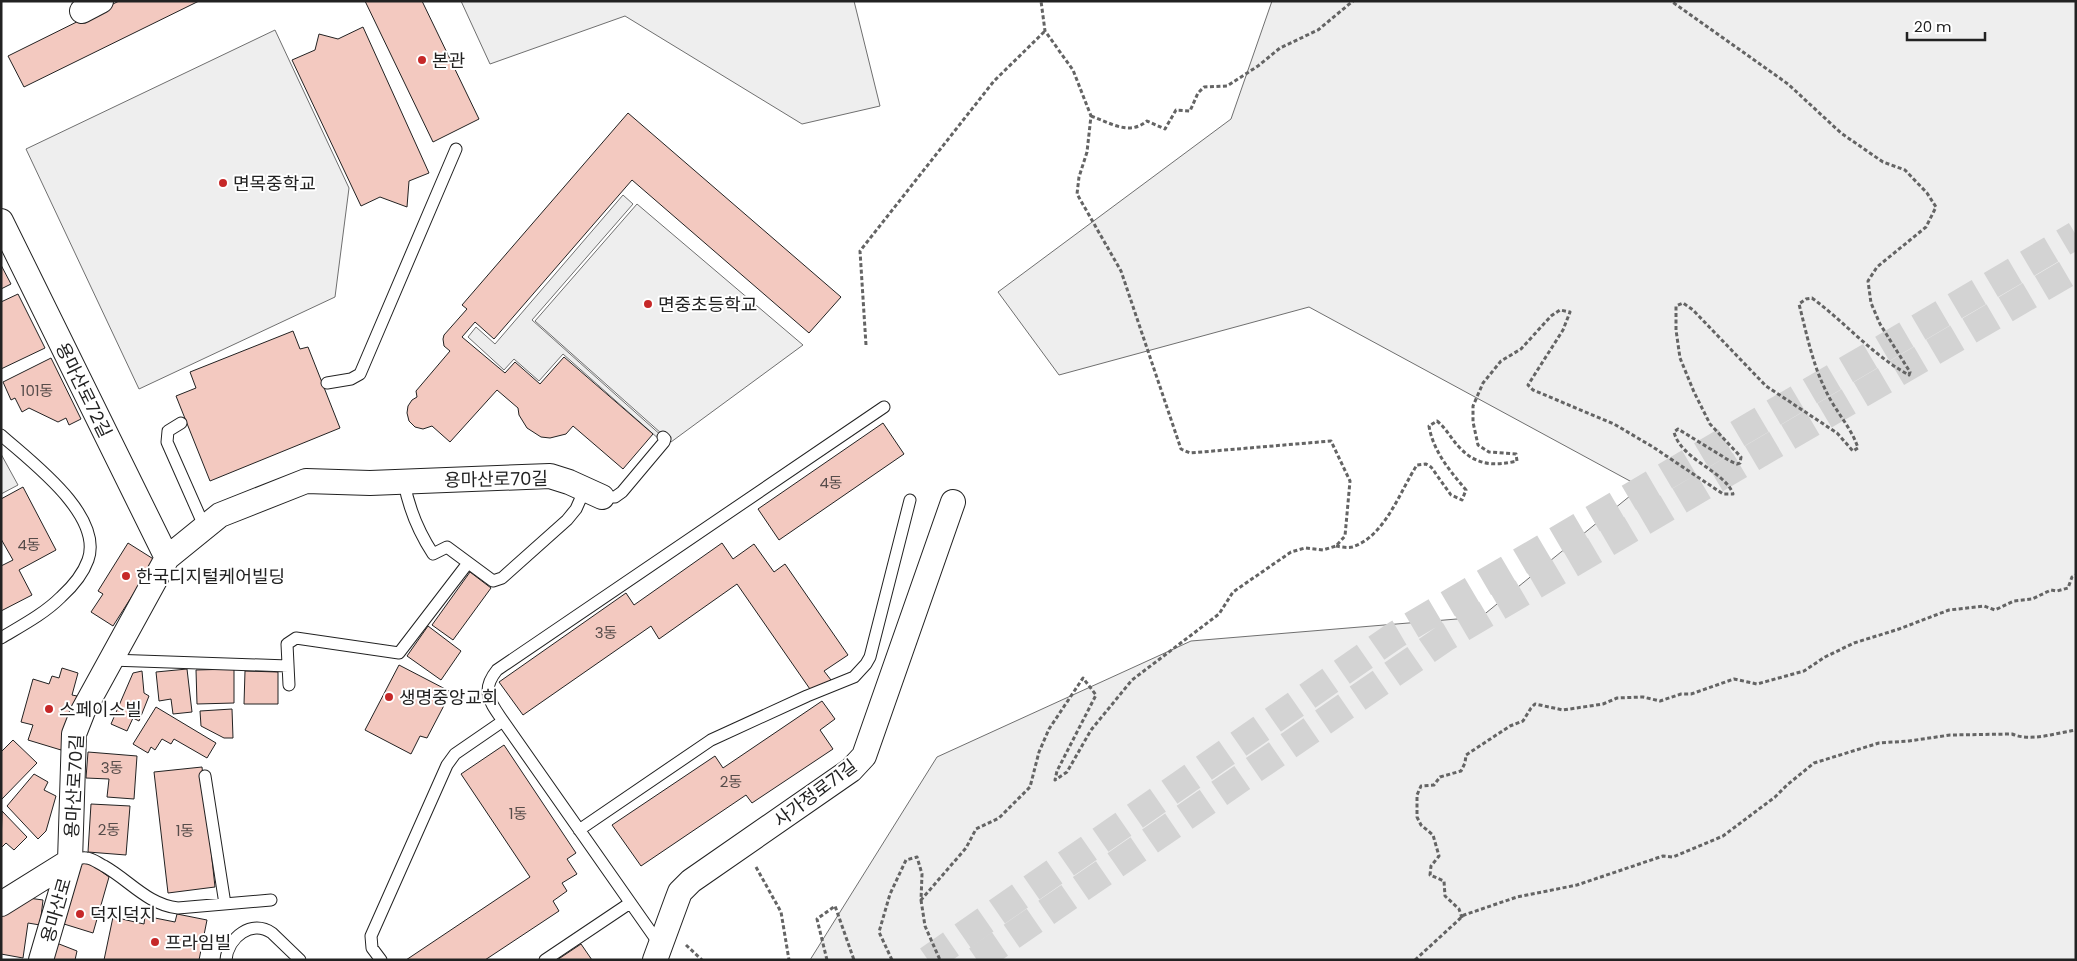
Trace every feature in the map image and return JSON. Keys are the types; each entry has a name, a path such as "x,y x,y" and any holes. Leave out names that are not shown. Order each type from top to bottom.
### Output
{"street":[{"name":"용마산로72길","path":"1,221 168,558"},
{"name":"용마산로70길","path":"1,904 70,861 74,734 83,711 168,558 220,515 306,481 370,483 550,476 593,493"},
{"name":"사가정로71길","path":"657,952 675,905 684,888 691,881 851,770 864,756 953,502"},
{"name":"용마산로","path":"41,960 70,861"}],"lane":[{"path":"327,383 351,380 360,374 456,149"},
{"path":"657,952 630,903 492,706 488,692 491,678 498,670 884,407"},
{"path":"181,424 168,431 167,442 205,528"},
{"path":"1,638 60,598 81,574 88,560 90,544 87,526 59,488 2,437"},
{"path":"404,482 409,506 416,525 433,554 447,547 493,581 502,578 593,493 614,497 622,492 664,442 665,439 663,437"},
{"path":"579,830 711,740 807,696 854,677 870,657 910,500"},
{"path":"289,684 288,644 296,638 399,653 468,563"},
{"path":"111,660 288,666"},
{"path":"381,960 372,948 371,936 444,771 455,754 503,721"},
{"path":"205,776 225,904"},
{"name":"용마산로70길","path":"70,861 85,857 93,860 120,875 153,902 164,907 178,908 271,900"},
{"path":"545,960 630,903"},
{"path":"226,960 227,951 235,939 244,932 256,928 262,928 272,934 300,960"}],"path":[{"path":"1041,1 1045,31 1073,70 1092,116 1087,152 1079,177 1077,194 1121,271 1181,449 1190,453 1331,442 1350,481 1347,528 1345,536 1336,546"},
{"path":"1092,116 1120,128 1139,128 1147,121 1165,129 1176,110 1190,111 1198,92 1204,87 1227,86 1258,66 1280,48 1318,30 1353,1"},
{"path":"921,900 966,848 976,828 999,818 1030,786 1039,752 1049,729 1083,678 1096,696 1057,771 1055,780 1067,772 1091,730 1132,680 1219,614 1233,592 1291,552 1305,548 1323,550 1336,546 1351,547 1377,531 1417,465 1426,464 1431,467 1452,495 1462,500 1466,490 1445,466 1430,434 1429,426 1437,421 1446,428 1460,448 1478,461 1497,465 1517,461 1516,454 1489,452 1478,445 1472,406 1483,383 1502,361 1521,349 1551,316 1560,310 1570,312 1563,330 1528,386 1533,390 1614,424 1653,447 1724,494 1733,494 1730,485 1704,467 1676,441 1674,432 1678,429 1730,461 1737,464 1740,463 1741,457 1710,424 1680,358 1676,330 1676,306 1683,303 1693,310 1766,386 1837,433 1853,451 1858,448 1855,438 1828,396 1816,369 1799,304 1806,298 1812,298 1872,350 1894,367 1909,375 1910,372 1880,324 1871,303 1868,282 1877,267 1926,227 1936,207 1905,170 1883,162 1841,133 1788,84 1671,1"},
{"path":"866,346 860,251 994,81 1045,31"},
{"path":"1462,918 1459,909 1445,896 1444,881 1430,875 1431,866 1439,856 1433,835 1421,825 1417,817 1417,795 1421,786 1434,785 1440,777 1461,771 1466,755 1510,726 1523,721 1535,704 1563,710 1603,704 1617,698 1643,697 1660,701 1681,694 1691,694 1734,679 1757,684 1778,680 1804,671 1825,657 1854,643 1900,629 1949,610 1984,606 1995,610 2014,600 2032,599 2051,590 2057,591 2068,588 2072,577 2076,575"},
{"path":"1416,960 1462,918 1487,906 1577,886 1663,856 1673,857 1723,836 1775,797 1787,784 1814,763 1879,743 1950,735 2012,734 2020,737 2036,736 2076,730"},
{"path":"744,844 781,912 789,960"},
{"path":"892,960 879,932 890,894 906,860 917,857 922,874 921,900 925,926 940,960"},
{"path":"827,960 817,919 835,906 854,960"},
{"path":"684,944 702,960"}],"shaded area":[{"path":"461,1 854,1 880,106 802,124 625,16 490,64"},
{"path":"1272,1 2076,1 2076,960 810,960 937,757 1191,641 1481,617 1641,487 1309,307 1059,375 998,292 1231,119"},
{"path":"275,30 349,188 335,297 139,389 26,149"},
{"path":"623,195 633,204 532,320 663,437 660,440 563,354 539,381 514,359 504,370 468,337 476,327 495,344"},
{"path":"637,204 803,345 671,442 535,321"},
{"path":"1,454 18,485 1,494"}],"building":[{"path":"119,1 199,1 24,87 8,56"},
{"name":"본관","path":"365,1 422,1 479,119 433,142"},
{"path":"363,27 429,173 409,181 407,207 380,197 361,206 292,60 315,50 319,34 338,39"},
{"path":"628,113 841,297 809,333 632,180 494,339 475,322 462,337 505,373 515,362 540,384 564,357 653,434 623,469 573,426 566,434 550,438 541,437 527,428 519,415 518,408 497,390 450,442 432,426 423,429 415,427 409,421 408,406 417,397 416,391 450,351 444,346 444,335 467,309 462,305"},
{"path":"1,265 11,284 1,289"},
{"path":"18,294 45,348 1,369 1,302"},
{"path":"293,331 300,349 308,347 340,428 210,481 176,396 196,388 190,372"},
{"path":"51,358 81,419 69,425 66,418 58,422 29,408 22,412 15,398 11,400 3,382"},
{"path":"883,423 904,454 779,540 758,509"},
{"path":"23,487 56,550 19,570 32,595 1,611 1,566 13,560 1,539 1,499"},
{"name":"한국디지털케어빌딩","path":"128,543 155,560 113,626 91,612 103,594 98,591"},
{"path":"722,543 733,559 754,544 774,572 785,564 848,655 824,671 831,680 812,692 737,584 659,639 651,626 523,715 499,682 626,593 634,605"},
{"path":"470,572 491,588 453,640 432,625"},
{"path":"428,626 461,651 441,680 407,656"},
{"path":"399,665 451,692 427,738 420,736 411,754 365,730"},
{"name":"스페이스빌","path":"62,668 78,673 72,695 77,696 61,750 28,740 33,725 21,722 33,679 49,684 52,676 59,678"},
{"path":"187,669 192,712 173,714 171,699 159,701 156,672"},
{"path":"234,669 234,703 197,704 196,670"},
{"path":"142,671 144,693 149,696 139,721 133,718 127,731 111,724 133,673"},
{"path":"245,671 278,672 278,704 244,704"},
{"path":"822,701 835,719 820,730 833,749 752,803 746,795 641,866 612,825 715,756 723,768"},
{"path":"156,707 216,743 207,758 174,739 171,744 162,739 155,750 151,747 148,753 133,744"},
{"path":"232,709 233,738 224,738 201,726 200,711"},
{"path":"13,740 37,763 1,800 1,752"},
{"path":"504,745 576,853 567,859 577,874 562,883 567,891 553,901 559,911 485,960 406,960 530,877 461,774"},
{"path":"88,752 137,756 134,799 107,797 109,779 86,778"},
{"path":"202,767 215,887 168,893 154,772"},
{"path":"34,774 48,782 44,790 56,796 46,831 38,839 7,806"},
{"path":"91,804 130,806 126,855 88,852"},
{"path":"2,811 27,837 14,850 6,843 1,848"},
{"path":"82,861 91,864 109,877 93,933 64,924"},
{"path":"21,897 43,900 40,925 28,923 23,958 1,954 1,915"},
{"name":"프라임빌","path":"177,914 207,920 199,960 104,960 113,917 144,924 145,916 175,922"},
{"path":"54,942 77,951 75,960 47,960"},
{"path":"581,944 592,960 557,960"}],"tunnel":[{"path":"928,960 1397,634 2076,235"},
{"path":"977,960 1445,638 2076,268"}],"place":[{"name":"본관","path":"422,60"},
{"name":"면목중학교","path":"223,183"},
{"name":"면중초등학교","path":"648,304"},
{"name":"한국디지털케어빌딩","path":"126,576"},
{"name":"생명중앙교회","path":"389,697"},
{"name":"스페이스빌","path":"49,709"},
{"name":"덕지덕지","path":"80,914"},
{"name":"프라임빌","path":"155,942"}]}
